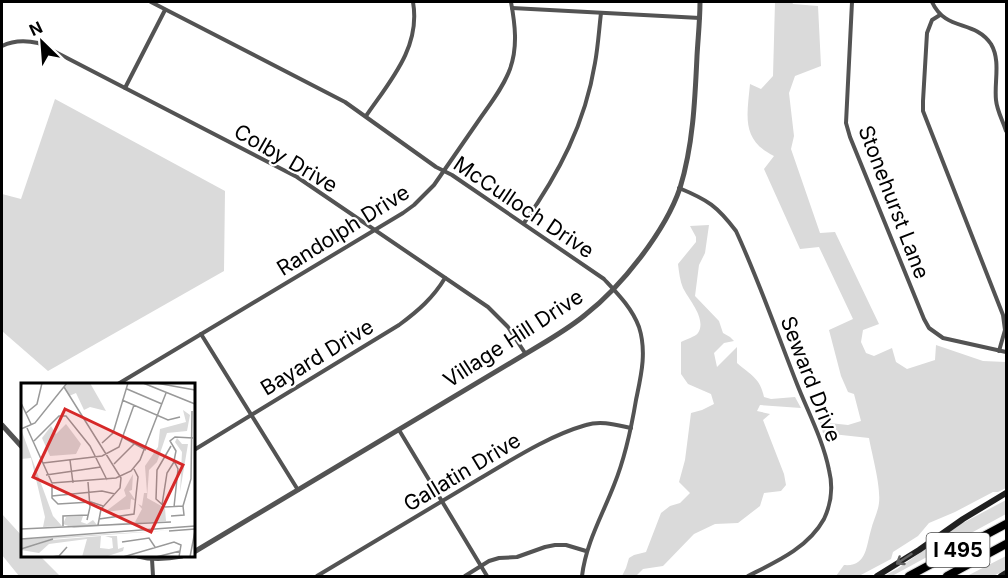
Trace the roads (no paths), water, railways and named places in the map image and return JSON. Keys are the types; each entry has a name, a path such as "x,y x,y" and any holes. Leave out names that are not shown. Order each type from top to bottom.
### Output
{"highway":[{"name":"I 495","path":"909,576 1006,524"},
{"name":"I 495","path":"947,576 1006,544"}],"main road":[{"path":"877,576 1006,493"},
{"path":"1001,576 1006,573"}],"street":[{"name":"McCulloch Drive","path":"151,2 345,102 428,162 452,175 604,279 629,308 642,338 643,353 632,428 623,463 586,551 582,576"},
{"path":"366,116 406,56 412,40 414,25 413,2"},
{"name":"Randolph Drive","path":"120,383 414,205 434,185 503,86 510,69 516,36 511,2"},
{"name":"Village Hill Drive","path":"195,551 570,326 586,315 613,288 653,241 680,188 695,108 700,2"},
{"name":"Stonehurst Lane","path":"852,2 846,123 924,319 929,328 943,338 1006,352"},
{"path":"932,2 940,15 952,23 972,28 991,45 995,55 997,108 1006,131"},
{"path":"512,8 700,18"},
{"path":"125,88 165,10"},
{"path":"524,223 562,164 579,123 591,85 601,13"},
{"path":"940,15 932,20 927,33 923,111 1003,315 1005,330 999,351"},
{"name":"Colby Drive","path":"2,44 21,40 38,43 297,177 488,307 517,339 525,353"},
{"name":"Seward Drive","path":"680,188 699,196 714,206 736,231 818,435 829,470 830,502 824,518 813,534 800,547 748,576"},
{"name":"Bayard Drive","path":"195,449 399,325 426,304 444,278"},
{"path":"201,334 298,490"},
{"name":"Gallatin Drive","path":"317,576 550,439 587,424 601,422 632,428"},
{"path":"2,425 21,444"},
{"path":"398,429 487,576"},
{"path":"465,576 489,561 517,557 555,545 567,545 586,551"},
{"path":"145,557 152,559 174,557"},
{"path":"152,559 153,576"}]}
